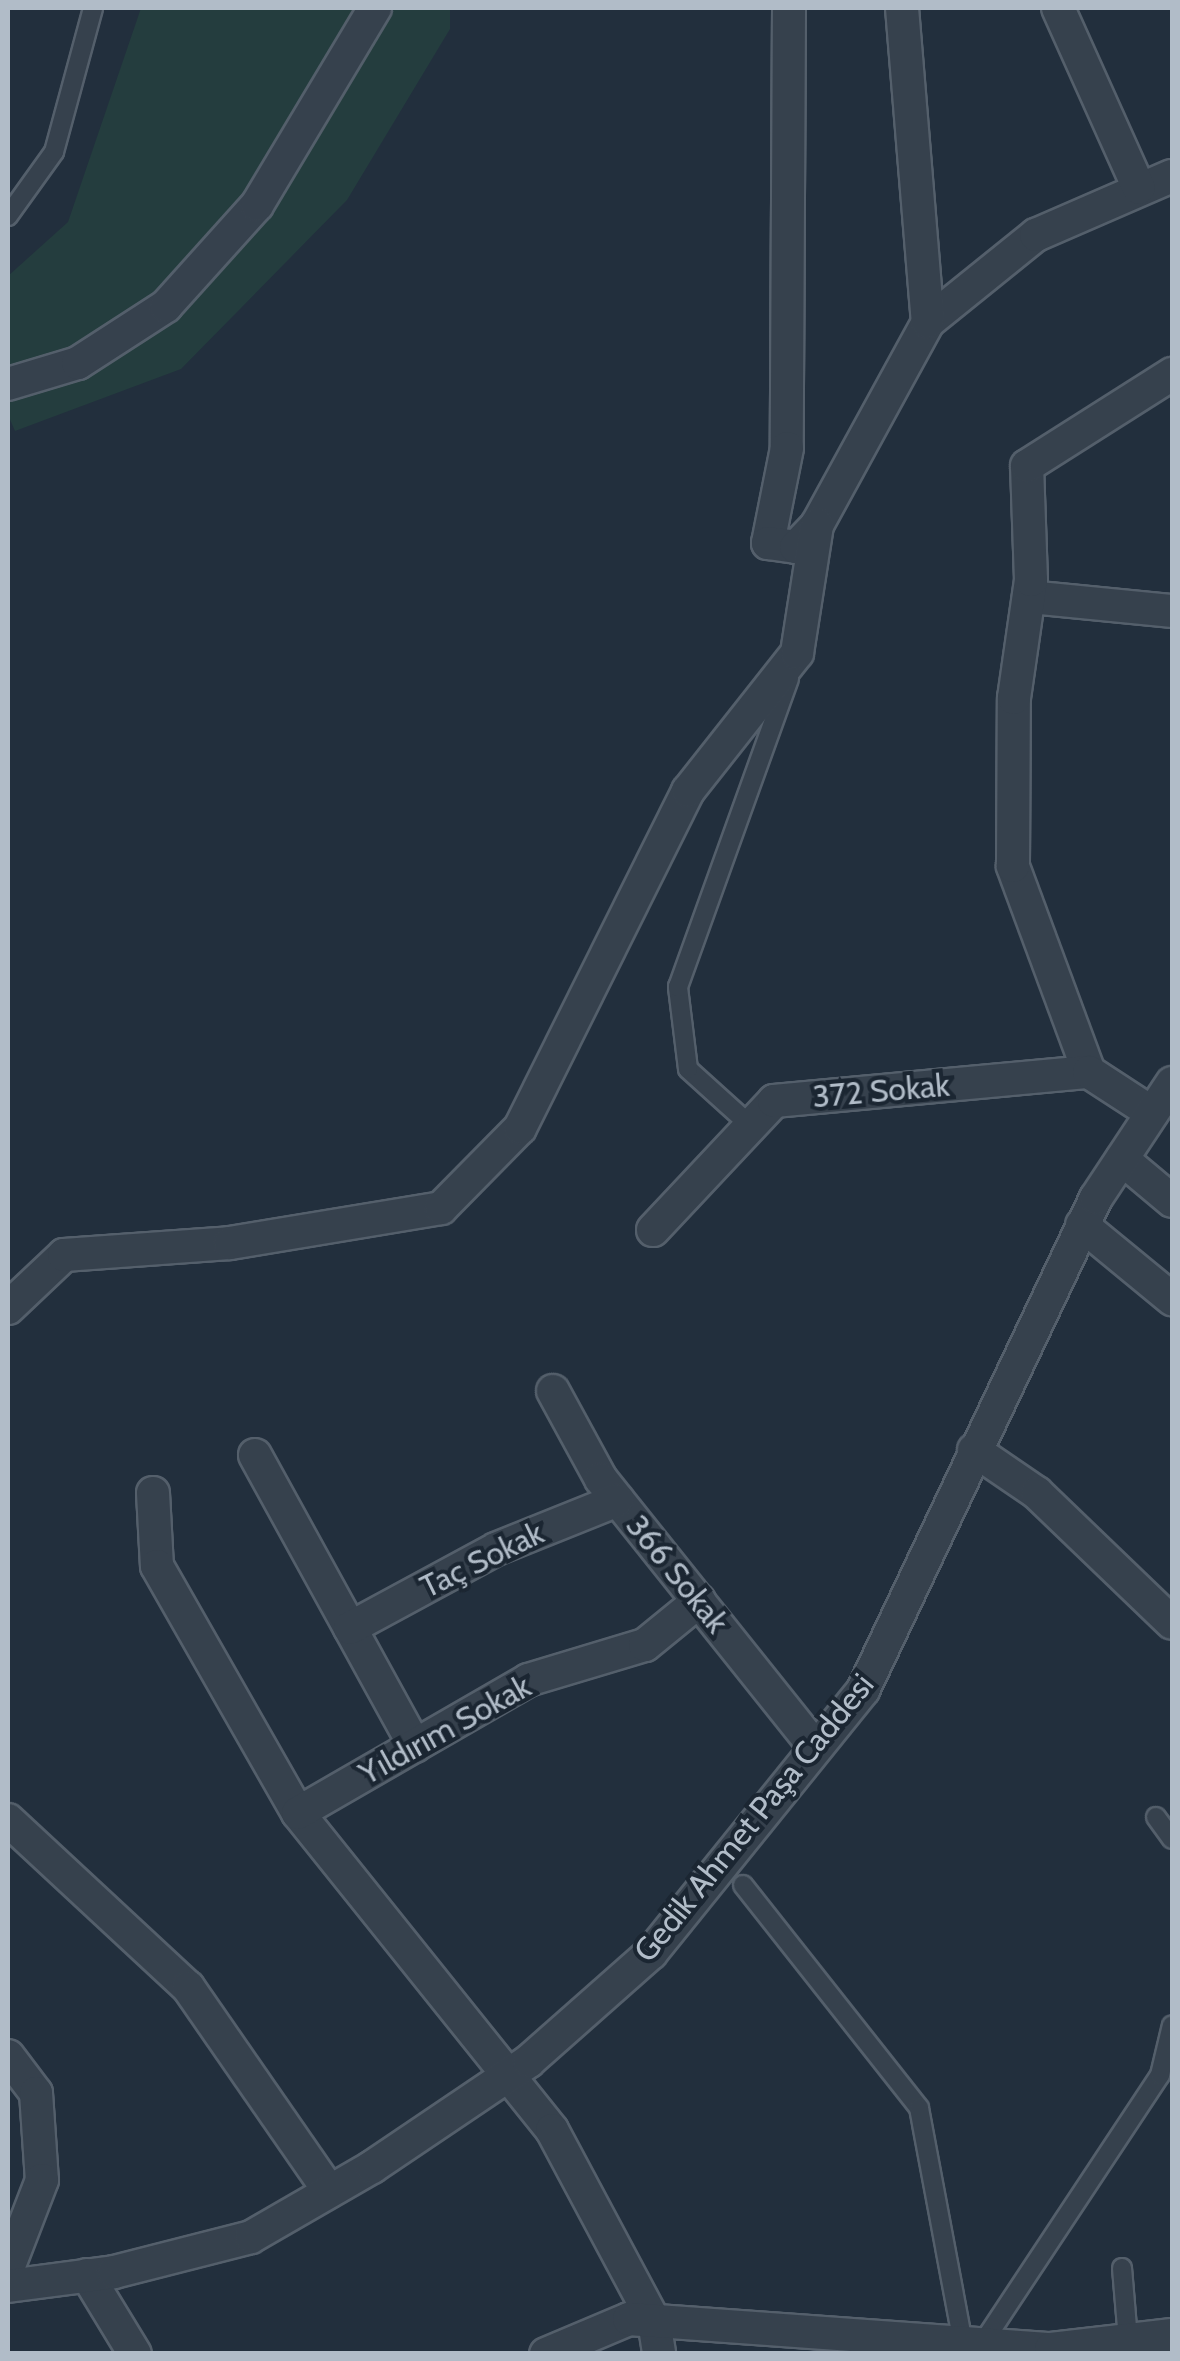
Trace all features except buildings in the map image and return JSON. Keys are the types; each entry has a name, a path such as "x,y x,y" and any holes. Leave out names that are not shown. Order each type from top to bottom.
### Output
{"street":[{"path":"8,384 78,363 166,306 258,204 375,8"},
{"path":"789,8 787,448 768,543 796,548 817,525 928,322 1036,235 1172,176"},
{"path":"902,8 928,322"},
{"path":"1058,8 1140,188"},
{"path":"1152,1113 1089,1072 1013,866 1014,698 1028,598 1027,466 1172,374"},
{"path":"8,1308 64,1255 230,1243 441,1208 520,1128 688,791 796,653 817,525"},
{"path":"1028,598 1172,612"},
{"name":"372 Sokak","path":"653,1230 774,1101 1089,1072"},
{"name":"Gedik Ahmet Paşa Caddesi","path":"8,2286 87,2275 251,2237 330,2191 508,2075 652,1952 863,1690 902,1617 974,1450 1082,1226 1172,1083"},
{"path":"1122,1159 1172,1201"},
{"path":"1082,1226 1172,1299"},
{"name":"366 Sokak","path":"553,1391 618,1500 815,1747"},
{"path":"974,1450 1038,1493 1172,1623"},
{"path":"255,1455 415,1746"},
{"path":"153,1493 158,1566 298,1813 552,2130 656,2337"},
{"name":"Taç Sokak","path":"350,1628 496,1548 618,1500"},
{"name":"Yıldırım Sokak","path":"298,1813 528,1680 645,1645 699,1601"},
{"path":"8,1820 188,1988 330,2191"},
{"path":"8,2056 36,2093 42,2180 8,2268"},
{"path":"87,2275 134,2354"},
{"path":"546,2354 628,2319 656,2337 1052,2349 1172,2335"}],"lane":[{"path":"8,216 54,152 93,8"},
{"path":"750,1126 688,1069 678,987 796,653"},
{"path":"1156,1817 1172,1839"},
{"path":"744,1885 919,2108 973,2344"},
{"path":"973,2344 1160,2075 1172,2026"},
{"path":"1122,2268 1128,2340"}],"green space":[{"path":"141,8 450,8 450,29 347,200 181,369 15,431 8,415 8,276 68,222"}]}
